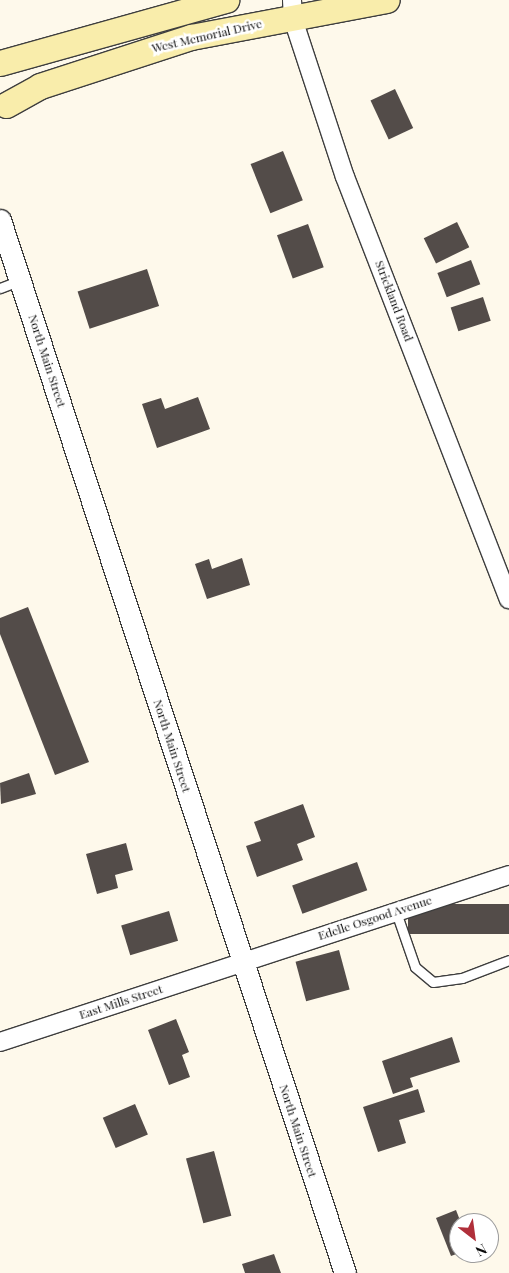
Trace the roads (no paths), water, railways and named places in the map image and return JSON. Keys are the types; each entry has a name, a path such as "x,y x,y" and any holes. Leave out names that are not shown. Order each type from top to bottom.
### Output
{"main road":[{"path":"0,63 226,0"},
{"name":"West Memorial Drive","path":"3,113 40,86 191,37 292,10 387,0"},
{"path":"0,72 6,88 3,113"}],"street":[{"name":"Strickland Road","path":"292,10 345,177 509,599"},
{"name":"North Main Street","path":"0,220 345,1273"},
{"name":"Edelle Osgood Avenue","path":"242,962 509,875"},
{"name":"East Mills Street","path":"0,1042 242,962"}],"lane":[{"path":"0,288 21,280"},
{"path":"396,912 415,967 433,982 462,978 509,960"}]}
